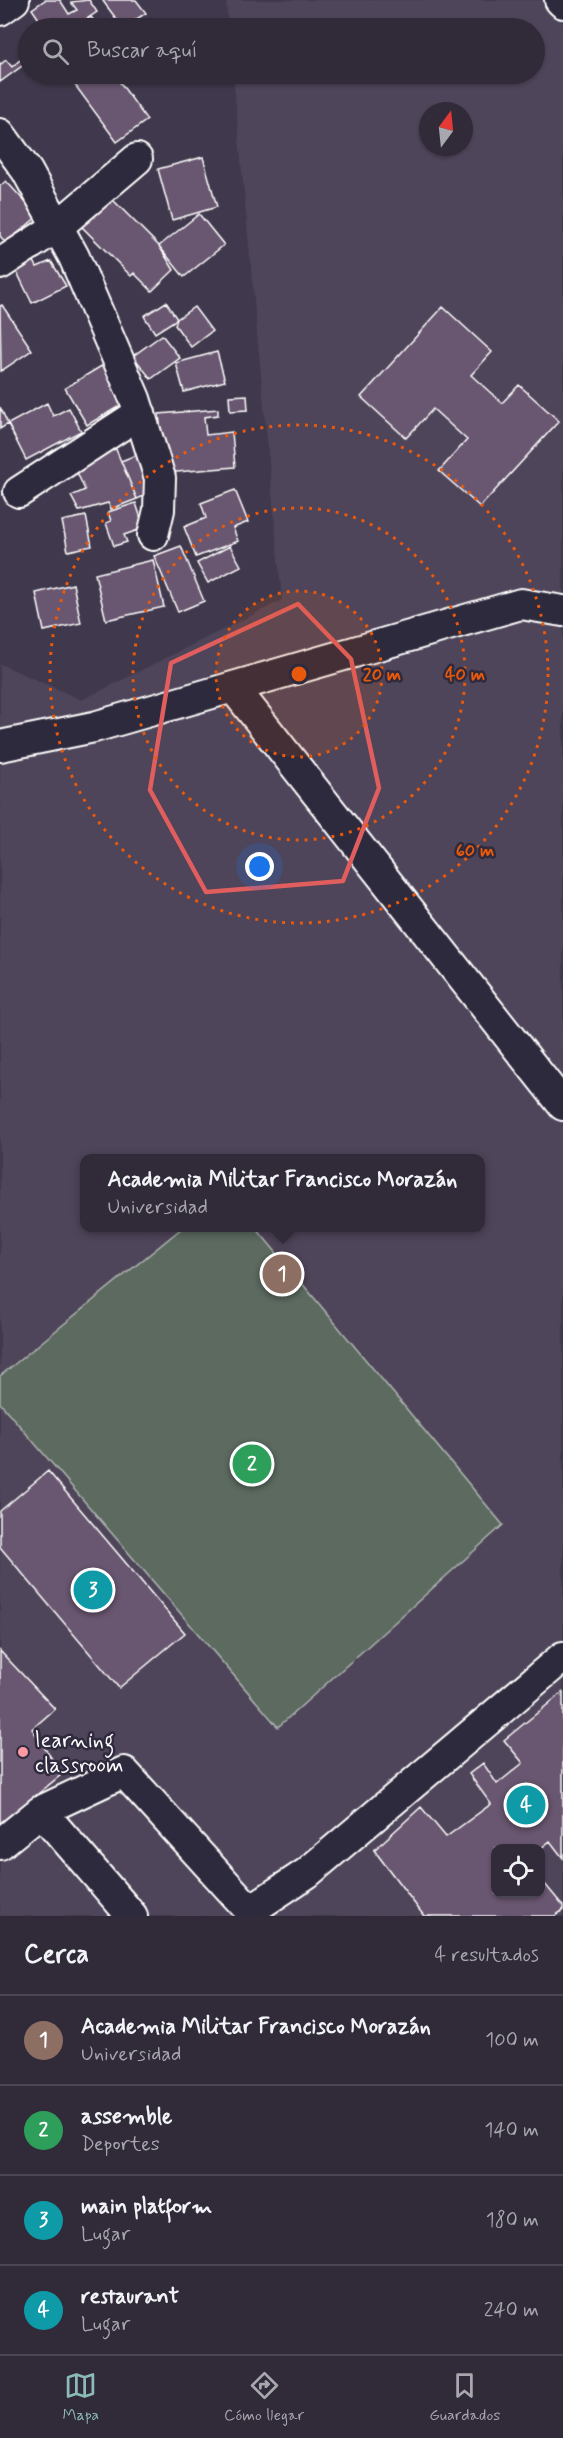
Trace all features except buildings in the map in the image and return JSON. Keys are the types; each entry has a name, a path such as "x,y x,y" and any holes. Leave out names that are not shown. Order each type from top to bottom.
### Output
{"street":[{"path":"0,10 14,0"},
{"path":"0,134 27,171 74,257 140,413 160,478 159,510 153,534"},
{"path":"0,264 57,227 137,159"},
{"path":"19,492 140,413"},
{"path":"0,746 94,727 521,604 563,611"},
{"path":"233,687 563,1104"},
{"path":"0,1844 41,1811 124,1772 253,1913 307,1873 563,1657"},
{"path":"41,1811 132,1916"}],"highlighted area":[{"path":"298,604 351,659 379,788 343,881 206,892 150,790 171,663"}],"shaded area":[{"path":"226,0 563,0 563,1916 0,1916 0,664 82,700 282,600 234,84 545,84 545,18 227,18"}],"green space":[{"path":"177,1232 259,1232 503,1525 278,1727 0,1403 0,1376"}],"place":[{"name":"Academia Militar Francisco Morazán","path":"282,1274"},
{"name":"assemble","path":"252,1464"},
{"name":"main platform","path":"93,1590"},
{"name":"learning classroom","path":"23,1752"},
{"name":"restaurant","path":"526,1805"}]}
